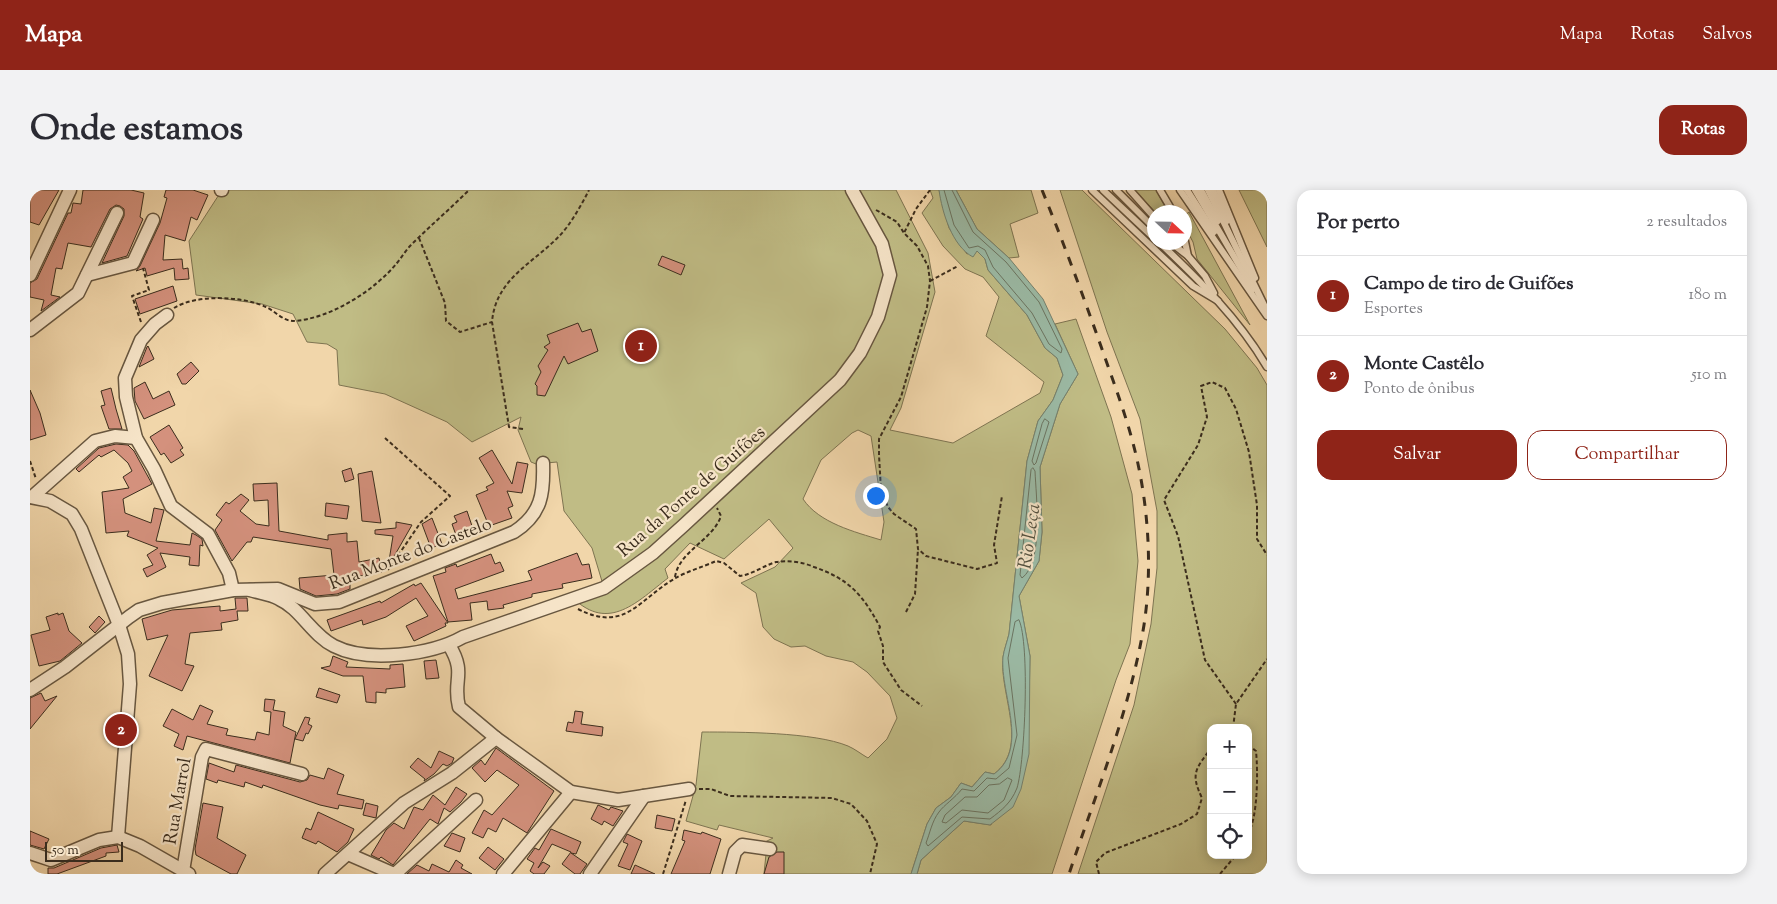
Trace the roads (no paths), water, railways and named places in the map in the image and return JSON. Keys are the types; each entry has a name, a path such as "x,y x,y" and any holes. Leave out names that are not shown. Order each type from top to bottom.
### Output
{"street":[{"path":"30,275 70,190"},
{"name":"Rua da Ponte de Guifões","path":"250,590 280,599 291,607 308,626 333,646 359,656 399,654 449,645 463,637 604,588 653,552 706,503 750,466 840,380 860,353 878,317 890,275 882,244 865,210 852,190"},
{"path":"30,330 78,293 117,213"},
{"path":"87,275 133,263 153,220"},
{"path":"167,315 146,335 131,361 126,378 126,397 136,438 154,469 171,506 208,534 229,573 233,590"},
{"path":"118,837 130,668 119,624 81,529 72,514 34,494 95,441 114,436 136,438"},
{"name":"Rua Monte do Castelo","path":"30,690 65,667 139,610 162,603 233,590 278,589 315,604 339,602 514,532 526,525 544,494 543,463"},
{"path":"449,645 460,668 457,700 459,707 496,738 571,792 618,800 689,789"},
{"path":"325,874 404,803 452,774 496,738"},
{"name":"Rua Marrol","path":"186,872 202,756 206,748 302,774"},
{"path":"503,874 571,792"},
{"path":"590,874 644,796"},
{"path":"348,854 395,874 476,800"},
{"path":"30,853 51,860 98,840 118,837 140,846 186,872"},
{"path":"729,874 735,852 742,845 770,849"}],"lane":[{"path":"1092,190 1193,286 1218,301"},
{"path":"1103,190 1147,231"},
{"path":"1116,190 1147,221"},
{"path":"1130,190 1147,208"},
{"path":"1160,190 1169,205"},
{"path":"1180,190 1267,312"},
{"path":"1187,190 1267,312"},
{"path":"1195,190 1267,312"},
{"path":"1201,190 1267,312"},
{"path":"1208,190 1267,312"},
{"path":"1213,190 1267,312"},
{"path":"1219,190 1267,312"},
{"path":"1167,250 1218,301 1267,367"},
{"path":"1180,250 1188,256"},
{"path":"1184,250 1205,276 1218,301"},
{"path":"1187,250 1188,256"}],"water":[{"name":"Rio Leça","path":"939,190 956,190 977,229 1009,258 1043,299 1078,374 1060,404 1040,467 1042,532 1039,561 1019,596 1030,656 1029,754 1021,789 1013,807 990,825 964,821 921,860 917,874 911,874 927,824 936,808 951,797 961,783 972,787 985,772 994,774 1005,763 1010,750 1011,720 1003,672 1003,657 1009,634 1027,461 1038,421 1053,400 1063,375 1057,358 1045,348 1027,315 988,270 985,259 977,251 973,257 959,245 949,228"}],"railway":[{"path":"1042,190 1113,380 1135,450 1145,503 1149,565 1144,625 1130,688 1111,751 1069,874"}],"place":[{"name":"Campo de tiro de Guifões","path":"641,346"},
{"name":"Monte Castêlo","path":"121,730"}]}
